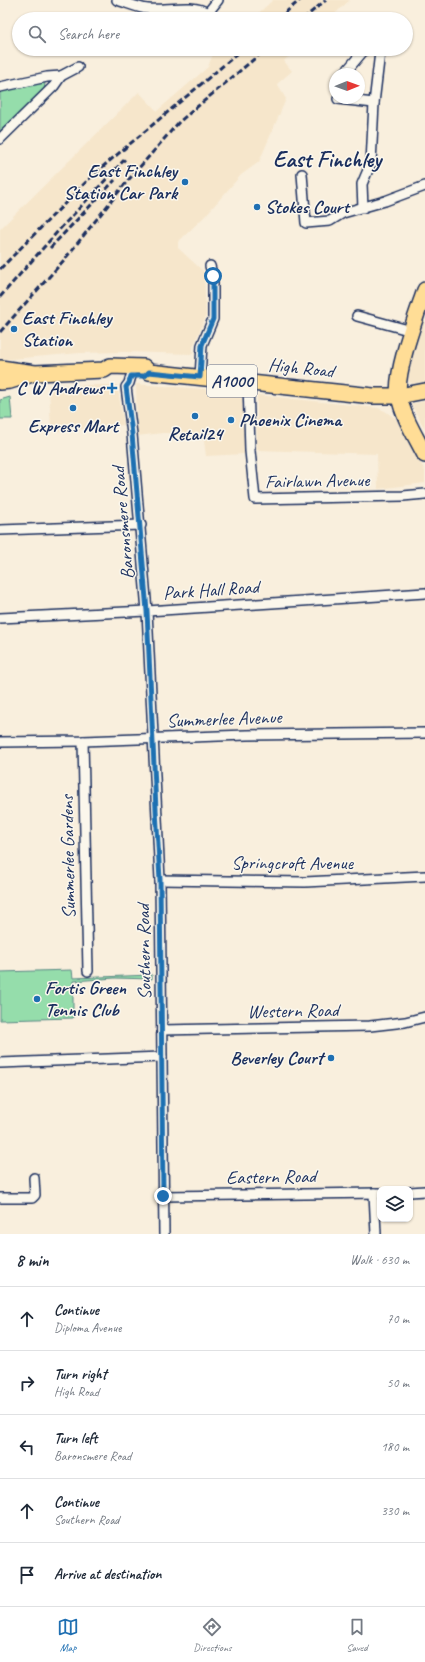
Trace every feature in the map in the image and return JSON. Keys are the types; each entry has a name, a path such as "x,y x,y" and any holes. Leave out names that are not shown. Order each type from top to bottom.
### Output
{"main road":[{"path":"425,290 400,372 399,396 405,413 425,455"},
{"name":"High Road","path":"0,368 35,373 104,370 110,366 144,367 149,372 374,396 399,396 425,391"},
{"name":"High Road","path":"104,370 109,375 128,381 145,376 149,372"},
{"name":"High Road","path":"0,382 10,381 35,373"}],"street":[{"path":"117,0 146,9 163,10 198,8 202,12"},
{"path":"208,12 218,0"},
{"path":"349,68 359,56"},
{"path":"363,208 362,184 371,163 374,103 380,56"},
{"path":"0,88 47,77 61,76 78,67"},
{"path":"0,139 54,86 61,76"},
{"path":"365,102 374,103"},
{"path":"302,174 306,223 330,221 343,213 385,201 425,186"},
{"path":"200,377 202,345 213,319 213,276 210,266"},
{"path":"357,316 412,331"},
{"name":"Baronsmere Road","path":"128,381 141,525 147,611 149,670"},
{"name":"Fairlawn Avenue","path":"248,382 250,451 255,499 403,496 425,494"},
{"path":"0,530 141,525"},
{"name":"Park Hall Road","path":"0,618 147,611 425,593"},
{"name":"Southern Road","path":"149,670 160,880 164,1234"},
{"name":"Summerlee Avenue","path":"0,742 83,741 246,735 425,733"},
{"name":"Summerlee Gardens","path":"83,741 88,971"},
{"name":"Springcroft Avenue","path":"160,880 306,882 425,876"},
{"name":"Western Road","path":"162,1030 370,1026 405,1022 425,1017"},
{"path":"0,1063 162,1057"},
{"path":"0,1198 32,1198 34,1195 34,1178"},
{"path":"413,1192 425,1191"},
{"path":"376,1234 377,1193"},
{"name":"Eastern Road","path":"163,1196 377,1193"}],"shaded area":[{"path":"273,0 350,0 337,12 260,12"},
{"path":"212,56 289,56 284,61 292,71 277,84 286,99 259,162 241,175 205,216 178,242 178,248 204,272 206,316 193,347 193,354 124,352 80,353 0,360 0,229 139,92 157,111 208,67"},
{"path":"425,316 425,383 413,384 409,382 407,376"},
{"path":"136,384 204,389 242,396 245,454 206,456 203,433 163,433 137,436"},
{"path":"49,385 117,385 124,425 51,432"},
{"path":"257,395 378,408 385,411 399,421 425,471 425,483 378,489 377,454 257,450"},
{"path":"425,401 425,430 411,404"}],"green space":[{"path":"37,83 45,83 44,90 0,135 0,92"},
{"path":"10,397 12,419 0,419 0,400"},
{"name":"Fortis Green Tennis Club","path":"72,970 73,978 152,975 152,979 115,978 73,981 73,1018 0,1020 0,972"}],"railway":[{"path":"286,12 300,0"},
{"path":"311,12 326,0"},
{"path":"0,269 94,174 235,56"},
{"path":"0,332 64,260 124,185 179,122 258,56"},
{"path":"0,297 58,231 126,158"},
{"path":"50,248 115,180"}],"place":[{"name":"East Finchley Station Car Park","path":"185,182"},
{"name":"Stokes Court","path":"257,207"},
{"name":"East Finchley Station","path":"14,329"},
{"name":"C W Andrews","path":"112,388"},
{"name":"Express Mart","path":"73,408"},
{"name":"Retail24","path":"195,416"},
{"name":"Phoenix Cinema","path":"231,420"},
{"name":"Fortis Green Tennis Club","path":"37,999"},
{"name":"Beverley Court","path":"331,1058"}],"district":[{"name":"East Finchley","path":"327,159"}],"route":[{"path":"163,1196 160,880 147,611 141,525 126,387 131,376 145,376 149,372 200,377 202,345 213,319 213,276"}]}
